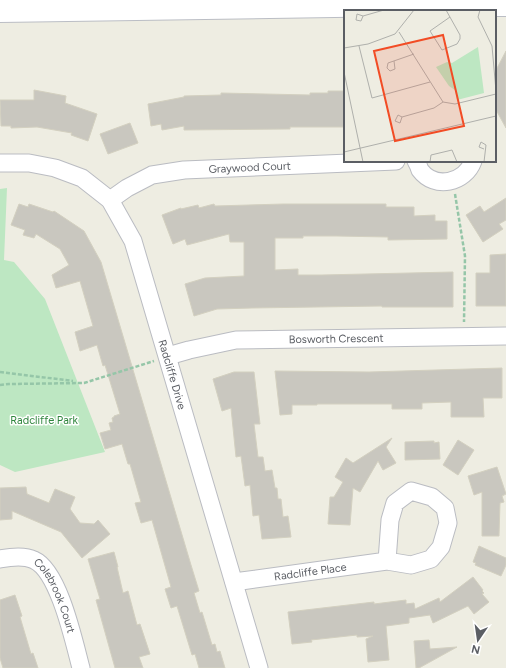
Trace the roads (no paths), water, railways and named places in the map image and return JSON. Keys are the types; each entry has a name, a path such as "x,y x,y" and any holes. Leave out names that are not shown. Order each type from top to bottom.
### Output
{"street":[{"path":"0,11 399,5 506,5"},
{"name":"Graywood Court","path":"110,200 127,188 152,175 184,170 372,162"},
{"path":"416,162 420,170 428,177 433,180 443,182 455,180 464,175 471,167 473,162"},
{"name":"Radcliffe Drive","path":"0,163 29,163 55,168 82,178 110,200 133,241 260,668"},
{"name":"Bosworth Crescent","path":"168,356 236,340 506,336"},
{"name":"Radcliffe Place","path":"234,582 387,561 411,565 431,559 441,546 448,523 445,508 432,497 411,491 395,503 390,520 387,561"},
{"name":"Colebrook Court","path":"0,559 25,557 35,560 53,581 61,598 81,668"}],"park label":[{"name":"Radcliffe Park","path":"44,420"}]}
